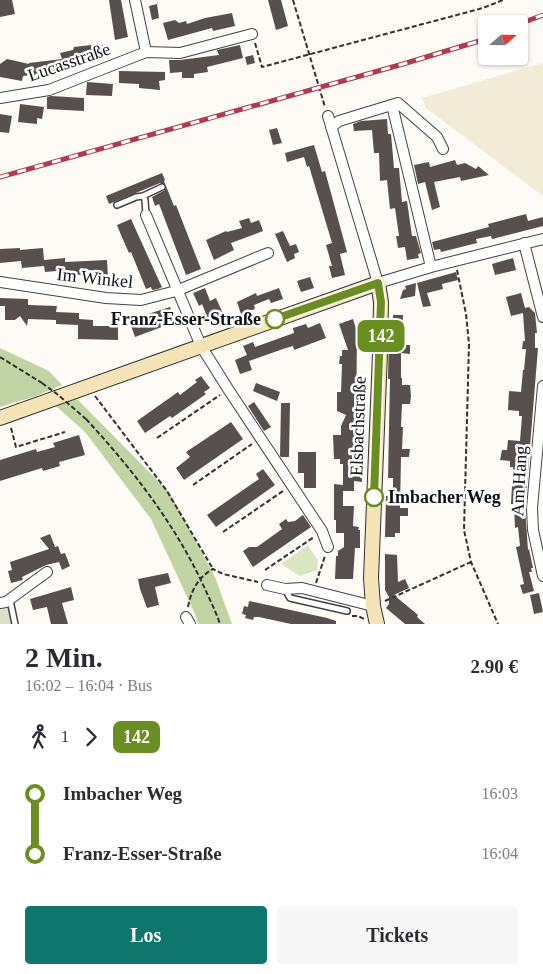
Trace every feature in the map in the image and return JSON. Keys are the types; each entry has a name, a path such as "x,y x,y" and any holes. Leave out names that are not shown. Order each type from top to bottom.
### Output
{"street":[{"path":"135,0 146,52"},
{"name":"Lucasstraße","path":"0,98 49,90 146,52 180,53 252,34"},
{"path":"329,122 339,121 398,103 437,137 443,149"},
{"path":"392,105 431,267"},
{"name":"Elsbachstraße","path":"329,122 378,283 381,302 371,578 373,606 377,624"},
{"path":"146,215 201,346 322,531 328,547"},
{"path":"4,417 378,283 431,267 543,239"},
{"path":"524,243 543,317"},
{"name":"Im Winkel","path":"0,282 106,298 142,300 178,290 268,253"},
{"name":"Am Hang","path":"543,386 532,508 533,530 543,576"},
{"path":"5,601 47,572"},
{"path":"267,586 314,590 373,606"}],"lane":[{"path":"118,205 162,187"},
{"path":"143,196 146,200 146,215"},
{"path":"285,589 290,598 347,611"},
{"path":"5,601 15,624"}],"path":[{"path":"293,0 329,122"},
{"path":"252,34 262,67 483,8 503,0"},
{"path":"455,261 468,329 464,530 471,562 498,624"},
{"path":"0,357 57,394 86,419 108,443 158,505 186,551 220,624"},
{"path":"157,438 228,389"},
{"path":"96,399 167,491 213,568 223,574 255,581 267,586"},
{"path":"4,417 16,447 65,432"},
{"path":"192,485 260,438"},
{"path":"224,532 292,485"},
{"path":"265,570 322,531"},
{"path":"314,590 328,547"},
{"path":"373,606 471,562"},
{"path":"188,621 191,592 200,578 213,568"},
{"path":"352,616 358,616"}],"shaded area":[{"path":"543,63 543,196 426,108 422,98"}],"green space":[{"path":"0,348 49,371 62,385 36,396 0,407"},
{"path":"77,399 170,493 215,577 232,624 198,624 151,519 85,432 56,406"},
{"path":"308,545 318,561 317,570 300,576 281,564"},
{"path":"12,608 14,624 0,624 0,609"}],"building":[{"path":"0,0 12,0 15,14 0,17"},
{"path":"109,0 121,0 128,37 115,40"},
{"path":"268,0 281,0 288,26 276,30"},
{"path":"157,4 159,18 152,20 149,6"},
{"path":"232,13 235,26 213,31 212,28 168,40 163,23 175,20 179,23 186,21 187,24 205,18"},
{"path":"108,44 110,52 92,55 93,59 74,61 75,66 61,69 61,72 23,76 22,81 0,77 0,64 7,59 29,64 62,59 60,53 73,50 74,47 91,45 91,48"},
{"path":"240,45 243,58 207,67 208,72 194,74 194,78 182,78 182,72 170,73 169,60 219,55 217,50"},
{"path":"253,55 255,63 247,65 245,57"},
{"path":"119,71 165,72 165,80 159,81 160,90 139,88 139,84 119,83"},
{"path":"87,82 113,84 112,96 86,95"},
{"path":"47,97 84,98 84,111 47,109"},
{"path":"20,104 44,107 42,119 37,118 37,124 18,122"},
{"path":"0,114 12,116 9,133 0,132"},
{"path":"387,119 388,134 391,134 394,168 399,168 402,202 407,201 412,236 416,236 421,253 418,254 419,258 407,260 405,247 398,248 396,236 399,236 395,208 390,209 387,180 380,181 379,153 374,153 372,130 354,131 353,124 361,121"},
{"path":"277,128 282,143 273,145 269,130"},
{"path":"314,145 322,172 325,171 347,252 340,254 345,275 332,278 329,266 332,266 326,245 332,243 309,166 307,167 304,157 287,162 285,153"},
{"path":"455,160 457,165 465,163 476,169 478,166 489,175 461,181 460,177 434,182 440,207 432,210 425,182 418,184 414,165 429,162 430,167"},
{"path":"162,173 201,269 186,275 159,204 155,206 152,197 165,190 165,184 160,183 109,204 106,196"},
{"path":"526,214 528,221 543,217 543,226 492,239 491,236 476,239 477,243 441,252 440,249 434,250 432,242 489,227 488,224"},
{"path":"249,218 251,223 259,220 263,231 231,243 234,250 214,260 206,240 226,231 242,228 239,221"},
{"path":"131,219 162,287 158,289 152,290 151,287 146,289 131,252 129,253 117,225"},
{"path":"283,231 290,246 296,244 299,252 294,254 295,258 287,262 275,234"},
{"path":"20,248 20,250 43,248 44,260 65,258 65,262 107,260 108,278 94,279 94,273 68,276 68,270 45,272 44,266 22,268 21,261 0,263 0,249"},
{"path":"513,258 516,270 495,275 492,264"},
{"path":"456,272 458,280 442,284 443,289 427,293 431,306 423,307 417,283"},
{"path":"310,277 314,288 301,292 297,281"},
{"path":"416,283 415,296 400,299 403,290 406,289 405,286"},
{"path":"205,288 210,301 216,298 224,316 219,318 221,322 211,326 202,304 199,306 193,293"},
{"path":"279,288 283,299 271,303 269,299 254,305 255,309 241,314 237,302 256,293 257,296"},
{"path":"521,293 525,308 529,307 535,313 537,333 535,333 535,348 538,348 525,508 528,550 533,568 531,568 532,572 529,572 534,591 523,594 520,585 524,584 516,547 520,546 518,527 515,528 514,504 511,504 513,467 510,467 510,461 500,460 502,450 507,450 508,440 520,441 522,416 519,416 519,411 508,410 509,391 521,392 526,349 522,349 523,341 525,341 523,313 511,316 506,297"},
{"path":"0,298 28,299 28,305 57,306 56,312 79,313 79,319 93,320 93,326 118,326 118,340 78,339 78,325 56,324 56,320 28,319 27,326 20,316 15,320 5,320 5,306 0,306"},
{"path":"170,307 175,322 135,337 129,320"},
{"path":"393,315 403,315 401,345 410,345 410,354 401,353 402,385 410,385 411,396 410,404 402,404 401,427 403,427 402,449 410,449 409,457 401,457 400,508 408,508 408,516 400,516 400,533 395,533 395,537 385,537 386,496 390,496 390,493 393,493 393,478 388,478 390,379 388,379 389,334 393,334"},
{"path":"353,319 357,332 356,429 363,430 362,443 355,443 355,470 362,470 362,482 354,481 354,491 343,491 343,506 354,506 353,526 359,527 358,530 360,530 360,548 355,548 353,579 335,579 336,556 338,556 338,551 344,547 344,533 336,533 336,520 334,520 334,484 343,485 343,464 340,464 340,459 334,459 333,435 341,435 341,426 346,415 337,411 337,392 341,392 342,364 339,364 340,356 342,356 342,350 348,350 339,324"},
{"path":"320,323 326,338 294,350 293,346 249,361 252,370 240,374 235,360 247,355 243,346 253,342 255,347 294,333 293,328 306,324 308,328"},
{"path":"201,376 210,388 204,392 206,394 172,418 170,416 145,433 137,421 178,392 180,395 197,382 195,380"},
{"path":"256,383 280,392 277,401 253,391"},
{"path":"254,402 271,427 264,431 248,406"},
{"path":"281,403 290,403 289,457 280,456"},
{"path":"231,422 243,439 184,480 176,468 190,457 186,452"},
{"path":"79,435 85,455 59,462 60,466 43,471 42,468 0,481 0,460 36,449 37,452 55,447 53,443"},
{"path":"298,452 316,452 316,488 304,488 304,473 298,473"},
{"path":"263,469 275,485 216,527 207,515 259,479 256,474"},
{"path":"303,515 311,527 253,567 243,551 249,547 257,547 282,529 279,524 286,519 288,522 295,521"},
{"path":"50,534 55,547 58,546 61,554 65,553 70,566 62,570 59,562 46,565 22,577 23,580 11,583 8,571 12,570 10,562 49,549 40,538"},
{"path":"385,554 397,555 398,582 405,579 409,588 394,595 418,615 417,617 425,624 405,624 386,608 389,604 389,597 385,590"},
{"path":"168,573 171,583 155,587 159,605 147,608 138,579"},
{"path":"71,587 74,600 62,603 68,624 51,624 47,607 33,610 30,599"},
{"path":"539,593 543,612 534,614 530,595"},
{"path":"249,601 327,618 336,621 336,624 291,624 259,617 254,617 253,620 245,618 246,615 242,614 244,606 248,607"}],"railway":[{"path":"528,21 543,15"},
{"path":"0,177 478,41"}],"bus line":[{"name":"142","path":"275,319 378,283 381,302 374,497"}],"place":[{"name":"Franz-Esser-Straße","path":"275,319"},
{"name":"Imbacher Weg","path":"374,497"}]}
